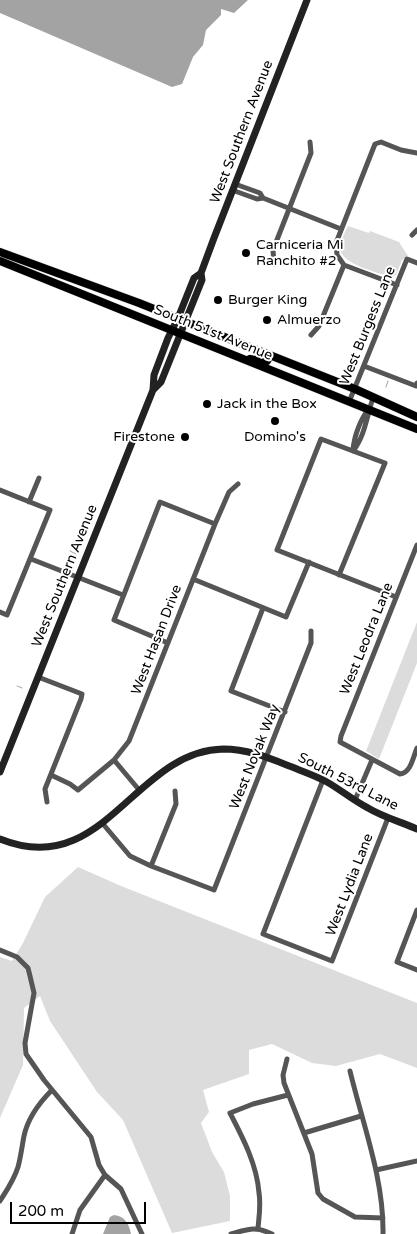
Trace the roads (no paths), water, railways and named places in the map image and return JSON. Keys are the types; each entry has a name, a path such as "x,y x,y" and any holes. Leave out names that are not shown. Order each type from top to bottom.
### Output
{"main road":[{"name":"West Southern Avenue","path":"0,772 154,390 161,382 180,333 194,278 201,273 307,0"},
{"name":"South 51st Avenue","path":"0,252 41,268 100,287 355,389 417,417"},
{"name":"South 51st Avenue","path":"0,261 417,429"},
{"path":"38,276 41,268"},
{"name":"West Southern Avenue","path":"154,390 154,374 172,330 182,320"},
{"path":"243,359 267,361 270,356"},
{"name":"South 53rd Lane","path":"0,838 21,845 50,845 77,838 103,824 167,768 199,752 214,750 236,750 268,757 323,780 369,809 417,829"}],"street":[{"path":"274,264 273,250 311,153 310,142"},
{"path":"397,286 344,265 339,259 335,247 374,145 377,142 417,153"},
{"path":"234,187 260,193 264,198 341,229"},
{"path":"412,235 417,230"},
{"name":"West Burgess Lane","path":"349,402 407,259 417,263"},
{"path":"311,336 320,326 344,265"},
{"path":"364,366 416,385"},
{"path":"353,451 368,419 369,410 374,398"},
{"path":"340,574 386,463 321,439 277,550 396,598"},
{"path":"29,502 39,478"},
{"name":"West Hasan Drive","path":"51,775 78,790 114,760 129,741 215,524 229,492 238,484"},
{"path":"0,490 50,510 7,615 0,612"},
{"path":"168,643 114,620 160,502 215,524"},
{"name":"West Leodra Lane","path":"372,760 340,742 341,736 417,545"},
{"path":"31,559 123,596"},
{"path":"193,579 286,617 309,562"},
{"path":"263,608 231,691 285,712"},
{"name":"West Novak Way","path":"151,866 214,890 268,757 311,643 311,631"},
{"path":"38,677 82,694 45,789 47,802"},
{"path":"356,800 372,760 396,773 403,774 408,770 417,748"},
{"path":"114,760 140,790"},
{"name":"West Lydia Lane","path":"323,780 263,934 332,961 388,818"},
{"path":"103,824 130,856 151,866 176,804 175,792"},
{"path":"417,910 397,962 417,970"},
{"path":"0,950 17,957 28,968 34,993 25,1051 27,1058 91,1136 99,1165 105,1175 121,1189 142,1234"},
{"path":"287,1059 283,1075 288,1095 312,1154 316,1188 323,1199 355,1218 383,1218"},
{"path":"350,1071 376,1170 383,1218 383,1234"},
{"path":"0,1201 8,1190 18,1169 30,1119 37,1106 52,1090"},
{"path":"258,1228 260,1206 257,1180 249,1154 230,1113 253,1104 288,1095"},
{"path":"304,1133 361,1116"},
{"path":"376,1170 417,1161"},
{"path":"72,1234 80,1210 105,1175"},
{"path":"232,1234 258,1228 272,1234"}],"waterway":[{"path":"386,387 388,381"},
{"path":"70,551 76,554"},
{"path":"17,686 22,688"}],"place":[{"name":"Carniceria Mi Ranchito #2","path":"246,253"},
{"name":"Burger King","path":"218,300"},
{"name":"Almuerzo","path":"267,320"},
{"name":"Jack in the Box","path":"207,404"},
{"name":"Domino's","path":"275,421"},
{"name":"Firestone","path":"185,437"}]}
